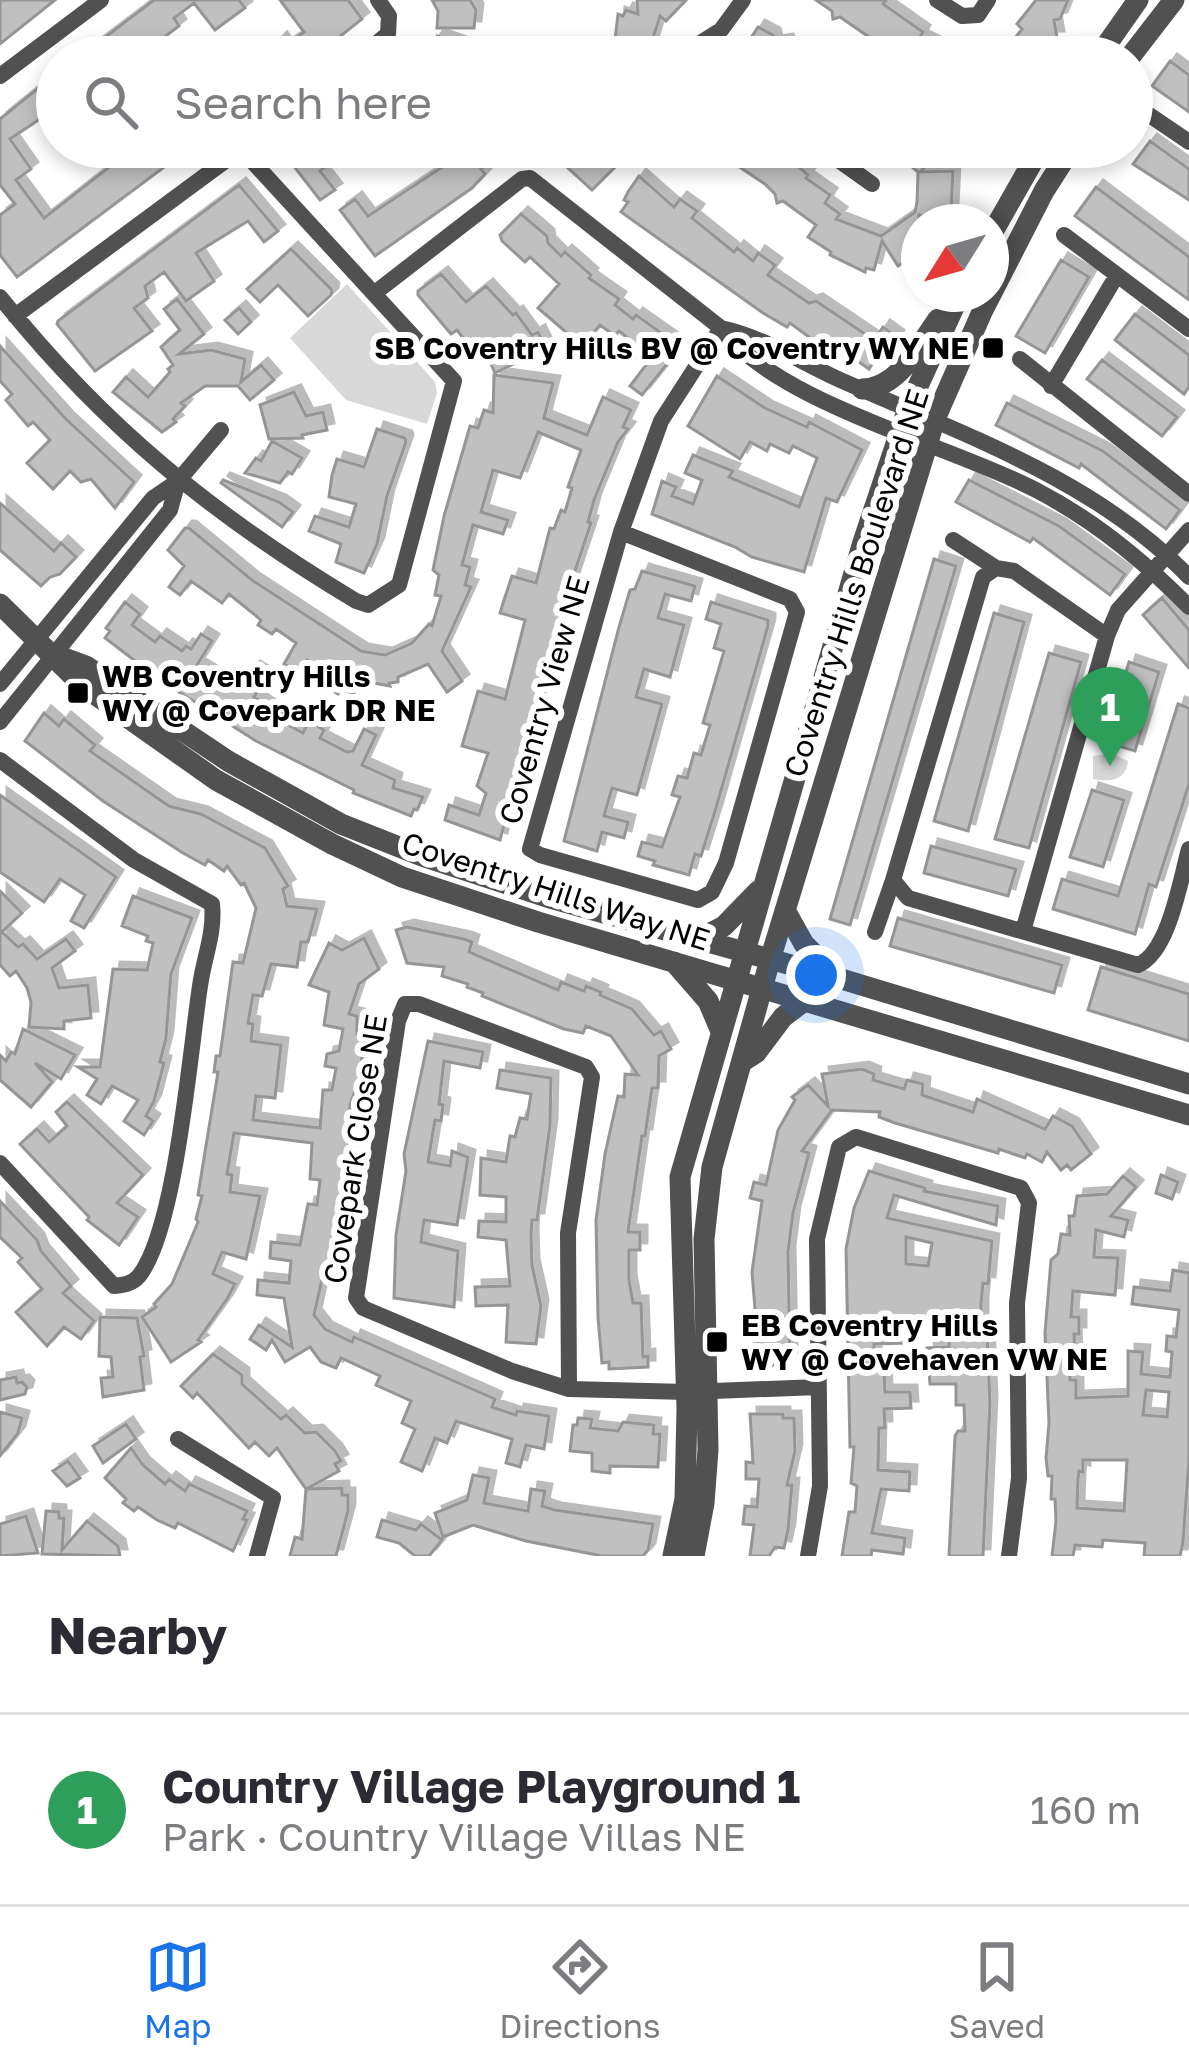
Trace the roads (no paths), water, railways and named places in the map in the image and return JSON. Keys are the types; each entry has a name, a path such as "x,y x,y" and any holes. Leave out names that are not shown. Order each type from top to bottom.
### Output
{"street":[{"path":"53,36 101,0"},
{"path":"378,0 389,16 386,36"},
{"path":"711,36 722,30 742,0"},
{"path":"937,0 962,16 978,15 988,0"},
{"path":"1113,36 1138,0"},
{"path":"1146,36 1174,0"},
{"path":"0,76 36,49"},
{"path":"1153,117 1189,142"},
{"path":"15,316 216,168"},
{"path":"0,297 87,400 178,481 278,554 368,605 399,584 454,381 261,168"},
{"path":"850,168 872,184"},
{"path":"1009,204 1029,168"},
{"name":"Coventry Hills Boulevard NE","path":"762,987 935,419 982,312 1059,168"},
{"path":"376,292 522,179 530,178 721,328 739,352 810,393 1036,490 1103,531 1189,607"},
{"path":"1064,235 1189,329"},
{"path":"1051,386 1118,275"},
{"path":"862,389 882,387 894,377 943,312"},
{"name":"Coventry Hills Boulevard NE","path":"735,979 863,542 908,409 949,312"},
{"path":"721,328 751,334 1070,486 1168,555 1189,577"},
{"name":"Coventry View NE","path":"621,532 790,599 797,612 726,863 712,892 698,900 530,849 621,532 661,421 721,328"},
{"path":"1019,359 1189,494"},
{"path":"0,684 44,646 170,510 178,481 221,430"},
{"path":"1023,931 1107,635 1118,610 1189,530"},
{"path":"953,540 996,568 1014,571 1107,635"},
{"path":"875,932 983,577 996,568"},
{"name":"Coventry Hills Way NE","path":"0,604 83,686 216,780 332,844 402,878 735,979 680,1177 681,1314 698,1392 704,1503 694,1556"},
{"path":"0,722 44,646"},
{"name":"Coventry Hills Way NE","path":"44,646 86,666 195,741 341,824 422,856 553,899 838,978 1189,1084"},
{"path":"0,760 134,860 212,904 214,927 202,970 166,1210 140,1274 129,1285 114,1286 0,1163"},
{"path":"893,880 908,898 1129,964 1146,963 1161,942 1189,849"},
{"path":"699,940 724,926 765,883"},
{"path":"785,910 804,944 838,978"},
{"path":"674,962 708,1001 720,1029"},
{"path":"735,979 1189,1115"},
{"name":"Coventry Hills Way NE","path":"673,1556 698,1392 712,1167 762,987"},
{"path":"745,1060 756,1053 783,1017 807,1000"},
{"name":"Covepark Close NE","path":"569,1389 568,1233 592,1077 586,1067 419,1004 405,1004 398,1021 356,1298 363,1308 512,1371 569,1389 698,1392 818,1387"},
{"path":"808,1556 820,1486 817,1239 839,1147 856,1137 1021,1188 1029,1203 1017,1303 1019,1478 1009,1556"},
{"path":"178,1439 273,1498 257,1556"}],"place":[{"name":"SB Coventry Hills BV @ Coventry WY NE","path":"993,348"},
{"name":"WB Coventry Hills WY @ Covepark DR NE","path":"78,693"},
{"name":"Country Village Playground 1","path":"1110,766"},
{"name":"EB Coventry Hills WY @ Covehaven VW NE","path":"717,1342"}]}
